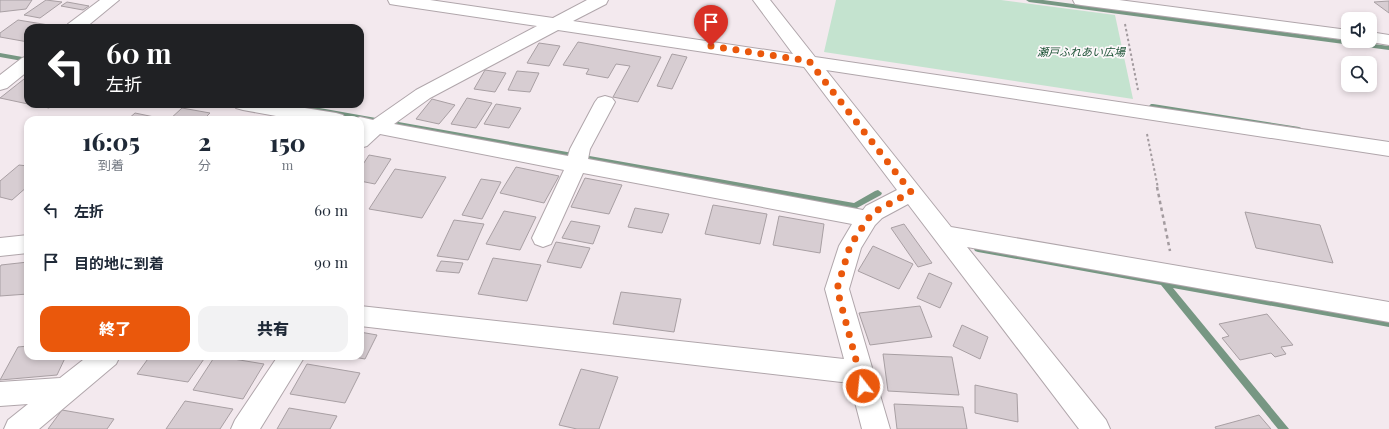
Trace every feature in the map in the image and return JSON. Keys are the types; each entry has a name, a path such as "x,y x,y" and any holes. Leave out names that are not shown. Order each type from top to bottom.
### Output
{"street":[{"path":"79,24 111,0"},
{"path":"396,0 1389,149"},
{"path":"368,126 396,113 423,94 600,0"},
{"path":"761,0 1096,429"},
{"path":"1081,0 1341,34"},
{"path":"1377,39 1389,40"},
{"path":"0,62 24,65"},
{"path":"0,84 24,66"},
{"path":"543,238 605,102"},
{"path":"266,108 313,116"},
{"path":"368,126 578,159 867,220"},
{"path":"876,429 837,289 850,246 867,220 874,212 911,192"},
{"path":"944,234 1389,312"},
{"path":"0,247 24,244"},
{"path":"364,316 859,372"},
{"path":"18,429 102,360"},
{"path":"245,429 289,360"},
{"path":"0,394 65,390"}],"path":[{"path":"1125,23 1139,92"},
{"path":"1146,130 1175,275"}],"green space":[{"name":"瀬戸ふれあい広場","path":"836,0 1001,0 1115,15 1133,99 824,52"}],"building":[{"path":"0,0 32,0 26,9 0,12"},
{"path":"46,0 62,2 40,18 24,15"},
{"path":"1389,1 1389,13 1374,2"},
{"path":"67,2 89,6 83,10 61,6"},
{"path":"18,20 43,24 24,24 24,41 0,37 0,33"},
{"path":"578,42 661,57 638,102 613,97 630,66 616,64 608,78 586,74 589,69 563,65"},
{"path":"539,43 560,46 549,66 527,63"},
{"path":"672,54 687,57 672,89 657,86"},
{"path":"485,70 506,73 495,92 474,89"},
{"path":"517,71 539,73 530,92 508,90"},
{"path":"24,79 24,103 0,98"},
{"path":"467,98 492,103 476,128 451,124"},
{"path":"432,99 455,105 439,124 416,119"},
{"path":"496,104 521,108 509,128 484,124"},
{"path":"182,108 210,113 207,116 173,116"},
{"path":"135,113 149,116 132,116"},
{"path":"369,155 391,159 375,184 364,182 364,163"},
{"path":"19,165 24,166 24,190 12,200 0,197 0,181"},
{"path":"516,167 559,176 544,203 500,193"},
{"path":"395,169 446,177 422,218 369,209"},
{"path":"585,178 622,185 609,214 571,207"},
{"path":"481,179 501,182 482,219 462,215"},
{"path":"713,205 767,214 760,244 705,234"},
{"path":"635,208 669,214 662,233 628,227"},
{"path":"504,211 536,217 520,250 486,244"},
{"path":"1245,212 1320,225 1333,263 1256,248"},
{"path":"779,216 824,224 820,253 773,245"},
{"path":"454,220 484,224 468,260 437,256"},
{"path":"571,221 600,226 593,244 562,238"},
{"path":"904,224 932,263 918,267 891,228"},
{"path":"556,242 590,248 581,268 547,262"},
{"path":"873,246 913,264 899,289 858,271"},
{"path":"493,258 541,265 527,301 478,294"},
{"path":"441,261 463,263 459,273 436,271"},
{"path":"24,262 24,294 0,296 1,265"},
{"path":"929,273 952,283 940,308 917,298"},
{"path":"621,292 681,299 674,332 613,324"},
{"path":"920,306 932,337 870,345 859,313"},
{"path":"1267,314 1293,345 1281,347 1286,354 1275,357 1271,353 1240,360 1222,338 1229,336 1219,324"},
{"path":"962,325 988,337 980,359 953,346"},
{"path":"364,333 377,335 365,359"},
{"path":"24,346 24,360 64,360 57,375 0,380 18,347"},
{"path":"883,354 952,357 959,395 888,391"},
{"path":"147,360 203,360 188,382 137,374"},
{"path":"212,360 240,360 264,364 243,399 193,390"},
{"path":"307,364 360,373 345,403 290,394"},
{"path":"581,369 618,377 599,429 577,429 559,425"},
{"path":"975,385 1017,394 1018,422 975,413"},
{"path":"185,401 233,409 220,429 166,429"},
{"path":"894,404 963,407 967,429 897,429"},
{"path":"289,408 337,416 330,429 277,429"},
{"path":"62,410 114,419 107,429 48,429"},
{"path":"1259,415 1271,429 1216,429 1215,427"}],"waterway":[{"path":"1029,0 1389,48"},
{"path":"0,55 24,59"},
{"path":"1153,106 1299,129"},
{"path":"306,108 351,116"},
{"path":"364,118 855,206 878,193"},
{"path":"978,249 1389,323"},
{"path":"1164,283 1284,429"}],"route":[{"path":"711,46 809,61 911,192 874,212 867,220 850,246 837,289 863,386"}]}
